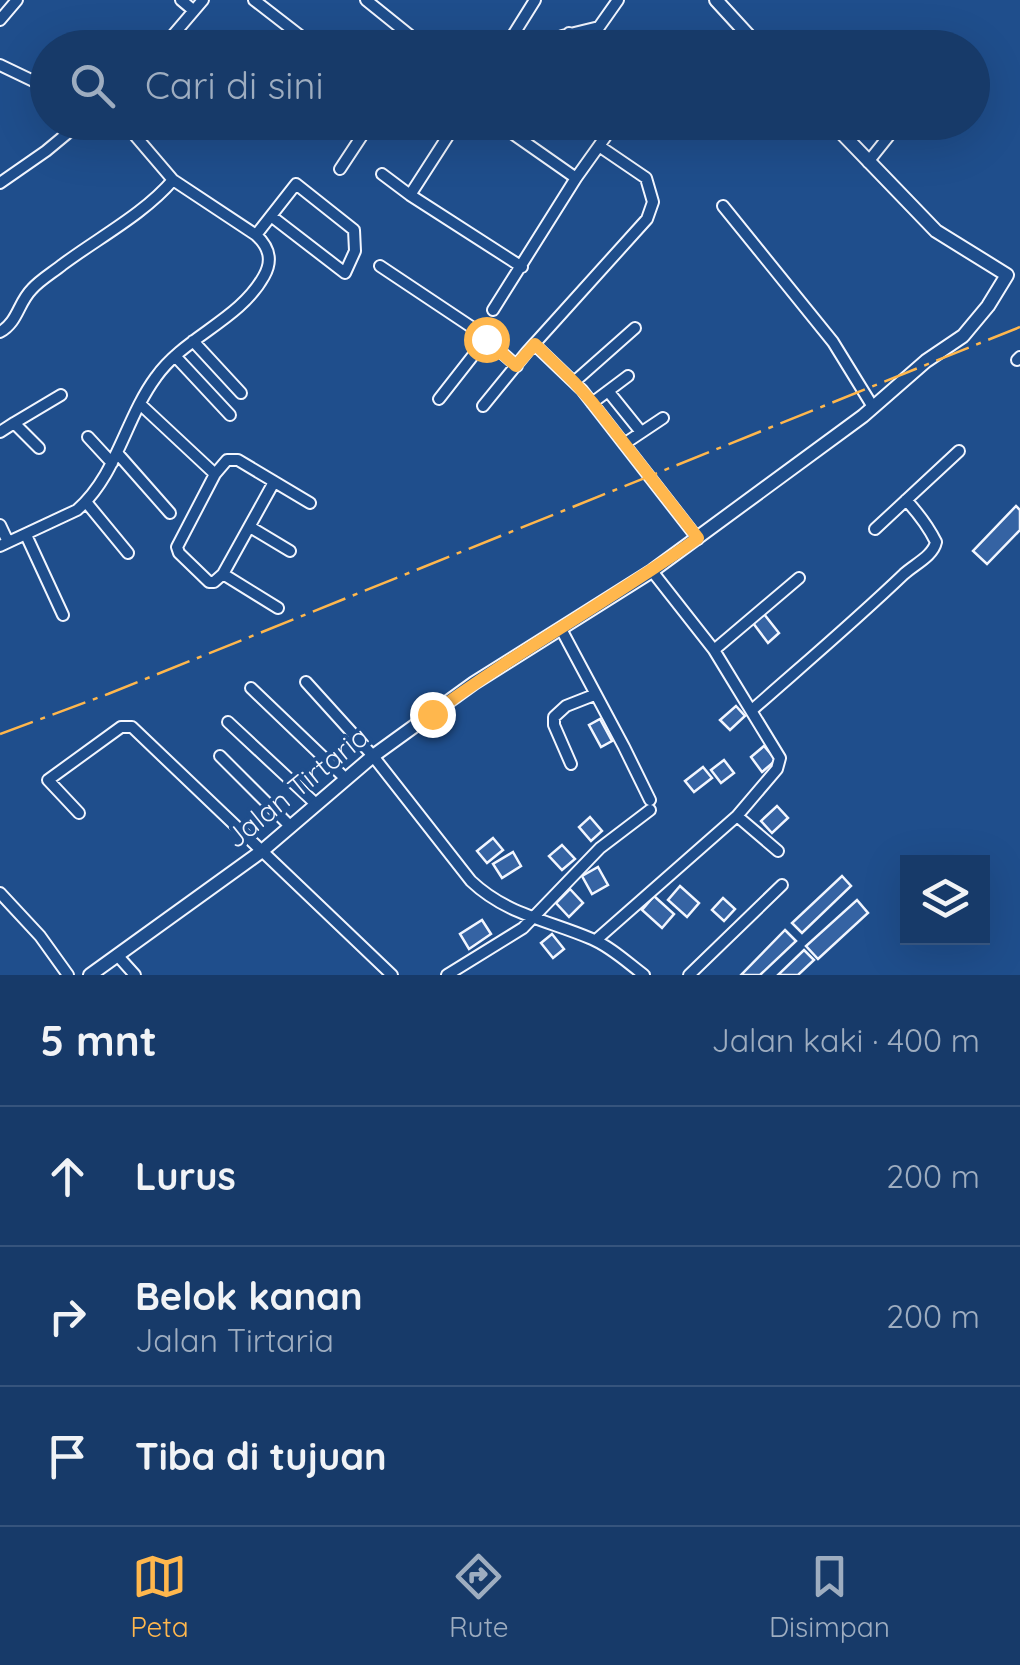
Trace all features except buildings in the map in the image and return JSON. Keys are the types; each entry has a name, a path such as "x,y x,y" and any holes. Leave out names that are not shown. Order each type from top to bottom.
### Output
{"street":[{"path":"0,20 17,0"},
{"path":"182,0 193,10"},
{"path":"177,30 203,0"},
{"path":"254,0 293,30"},
{"path":"366,0 402,30"},
{"path":"516,30 535,0"},
{"path":"584,30 599,27 618,0"},
{"path":"716,0 744,30"},
{"path":"0,64 30,79"},
{"path":"0,182 60,140"},
{"path":"0,525 4,544 77,510 86,502 115,458 156,376 248,298 266,274 269,253 265,244 173,180 139,140"},
{"path":"340,169 359,140"},
{"path":"410,195 445,140"},
{"path":"523,140 576,178"},
{"path":"494,310 603,140"},
{"path":"847,140 936,231 1014,278"},
{"path":"868,162 886,140"},
{"path":"483,406 647,218 653,202 646,178 599,146"},
{"path":"382,174 522,268"},
{"path":"0,332 12,324 36,285 154,200 173,180"},
{"path":"256,235 296,184 354,230 355,251 346,274 271,216"},
{"path":"723,206 832,342 873,407"},
{"path":"380,266 486,339 516,366"},
{"name":"Jalan Tirtaria","path":"90,975 262,850 373,756 474,683 652,571 873,407 963,336 1014,278"},
{"path":"574,382 635,328"},
{"path":"438,398 486,339"},
{"path":"193,341 241,393"},
{"path":"535,344 592,402 698,538"},
{"path":"175,356 230,415"},
{"path":"592,402 628,376"},
{"path":"608,391 642,432"},
{"path":"0,432 62,395"},
{"path":"140,404 216,474"},
{"path":"624,444 663,418"},
{"path":"14,423 39,448"},
{"path":"88,437 170,513"},
{"path":"874,529 959,451"},
{"path":"274,482 222,574 208,582 177,547 227,460 233,459 274,482 310,503"},
{"path":"752,710 936,547 933,535 906,500"},
{"path":"86,502 128,553"},
{"path":"250,526 290,552"},
{"path":"26,535 63,615"},
{"path":"596,940 736,816 777,768 780,758 714,650 652,571"},
{"path":"222,574 278,608"},
{"path":"714,650 799,578"},
{"path":"447,975 511,937 600,848 650,805 624,747 560,629"},
{"path":"306,682 373,756 471,880 502,905 596,940 644,975"},
{"path":"251,688 346,778"},
{"path":"572,764 554,725 554,716 566,706 594,695"},
{"path":"228,722 316,804"},
{"path":"79,813 48,780 121,727 132,726 392,975"},
{"path":"220,756 290,826"},
{"path":"736,816 778,851"},
{"path":"689,975 782,885"},
{"path":"3,902 40,936 68,975"},
{"path":"118,955 136,975"}],"power":[{"path":"0,734 1020,327"}],"route":[{"path":"432,714 698,538 592,402 535,344 516,366 486,339"}]}
